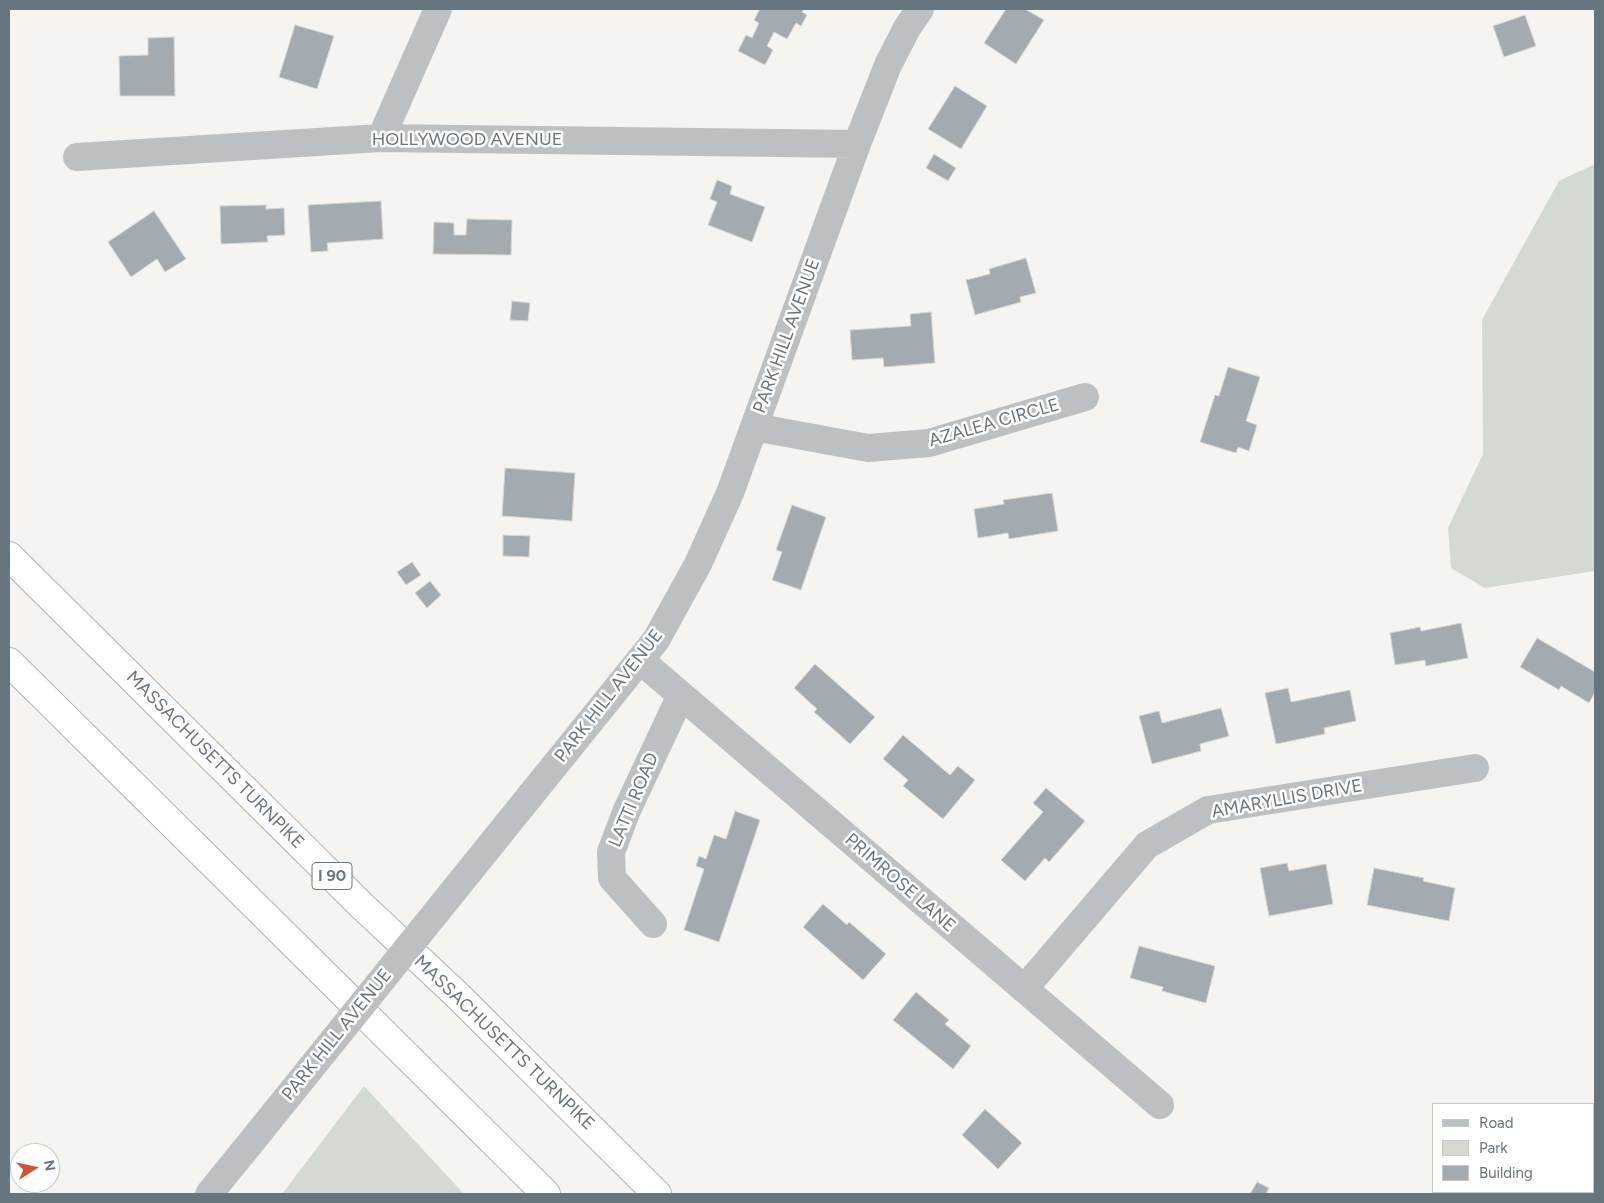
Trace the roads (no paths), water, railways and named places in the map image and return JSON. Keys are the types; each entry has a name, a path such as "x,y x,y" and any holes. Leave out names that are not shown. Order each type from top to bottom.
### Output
{"highway":[{"name":"MASSACHUSETTS TURNPIKE","path":"9,556 353,897 456,994 657,1194"},
{"path":"9,662 546,1194"}],"street":[{"path":"380,138 438,9"},
{"name":"PARK HILL AVENUE","path":"209,1194 656,640 698,564 730,493 857,144 888,65 907,28 920,9"},
{"name":"HOLLYWOOD AVENUE","path":"77,157 380,138 857,144"},
{"name":"AZALEA CIRCLE","path":"754,427 868,448 929,443 1085,396"},
{"name":"PRIMROSE LANE","path":"640,660 1160,1106"},
{"name":"LATTI ROAD","path":"653,924 612,878 611,852 627,810 681,695"},
{"name":"AMARYLLIS DRIVE","path":"1024,989 1147,845 1208,810 1475,768"}]}
